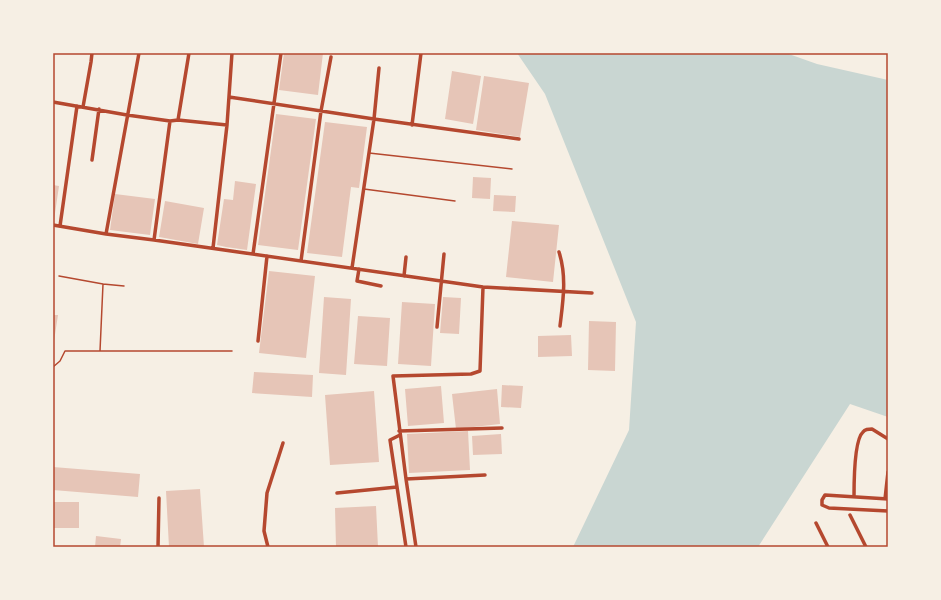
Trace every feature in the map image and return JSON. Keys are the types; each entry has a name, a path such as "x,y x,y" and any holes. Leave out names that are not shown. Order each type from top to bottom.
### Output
{"street":[{"path":"83,107 92,53"},
{"path":"106,234 138,53"},
{"path":"178,120 189,53"},
{"path":"213,248 227,125 232,53"},
{"path":"253,254 281,53"},
{"path":"412,125 421,53"},
{"path":"301,261 331,57"},
{"path":"352,268 374,119 379,68"},
{"path":"229,97 412,125 519,139"},
{"path":"53,102 170,121 178,120 227,125"},
{"path":"60,226 77,106"},
{"path":"92,160 99,109"},
{"path":"154,240 170,121"},
{"path":"53,225 106,234 483,287 592,293"},
{"path":"559,252 564,273 564,291 560,326"},
{"path":"437,327 444,254"},
{"path":"258,341 267,256"},
{"path":"404,276 406,257"},
{"path":"359,269 357,281 380,286"},
{"path":"416,547 393,376 471,374 480,371 483,287"},
{"path":"406,547 390,440 400,433 502,428"},
{"path":"854,497 856,450 862,432 864,430 872,429 888,440"},
{"path":"268,547 264,531 266,493 283,443"},
{"path":"888,472 887,499 825,495 822,500 822,505 829,508 888,511"},
{"path":"406,479 485,475"},
{"path":"338,493 397,487"},
{"path":"158,547 159,498"},
{"path":"850,515 866,547"},
{"path":"816,523 828,547"}],"lane":[{"path":"369,153 512,169"},
{"path":"364,190 455,201"},
{"path":"59,276 103,284 124,286"},
{"path":"100,351 103,284"},
{"path":"53,367 60,361 65,351 232,352"}],"shaded area":[{"path":"517,53 786,53 817,64 888,80 888,417 850,404 758,547 573,547 629,430 636,322 545,94"}],"building":[{"path":"284,53 323,53 318,95 279,90"},
{"path":"452,71 481,76 473,124 445,119"},
{"path":"484,76 529,83 520,137 476,130"},
{"path":"276,114 316,119 298,250 258,245"},
{"path":"325,122 367,127 359,188 351,187 342,257 307,253"},
{"path":"473,177 491,178 490,199 472,198"},
{"path":"235,181 256,184 247,250 217,245 224,199 233,200"},
{"path":"53,185 59,186 54,220 53,220"},
{"path":"115,194 155,199 150,235 110,230"},
{"path":"494,195 516,196 515,212 493,211"},
{"path":"165,201 204,208 198,244 159,237"},
{"path":"512,221 559,225 553,282 506,277"},
{"path":"269,271 315,276 306,358 259,353"},
{"path":"324,297 351,299 346,375 319,373"},
{"path":"443,297 461,298 459,334 440,333"},
{"path":"402,302 435,304 431,366 398,364"},
{"path":"53,315 58,315 54,341 53,341"},
{"path":"358,316 390,318 387,366 354,364"},
{"path":"589,321 616,322 615,371 588,370"},
{"path":"571,335 572,356 538,357 538,336"},
{"path":"254,372 313,375 312,397 252,393"},
{"path":"502,385 523,386 521,408 501,407"},
{"path":"441,386 444,423 408,426 405,389"},
{"path":"497,389 500,424 456,429 452,394"},
{"path":"374,391 379,462 330,465 325,395"},
{"path":"468,431 470,470 409,473 407,434"},
{"path":"501,434 502,454 473,455 472,436"},
{"path":"53,467 140,474 138,497 53,490"},
{"path":"200,489 204,547 169,547 166,491"},
{"path":"53,502 79,502 79,528 53,528"},
{"path":"376,506 378,547 336,547 335,508"},
{"path":"96,536 121,539 120,547 95,547"}]}
